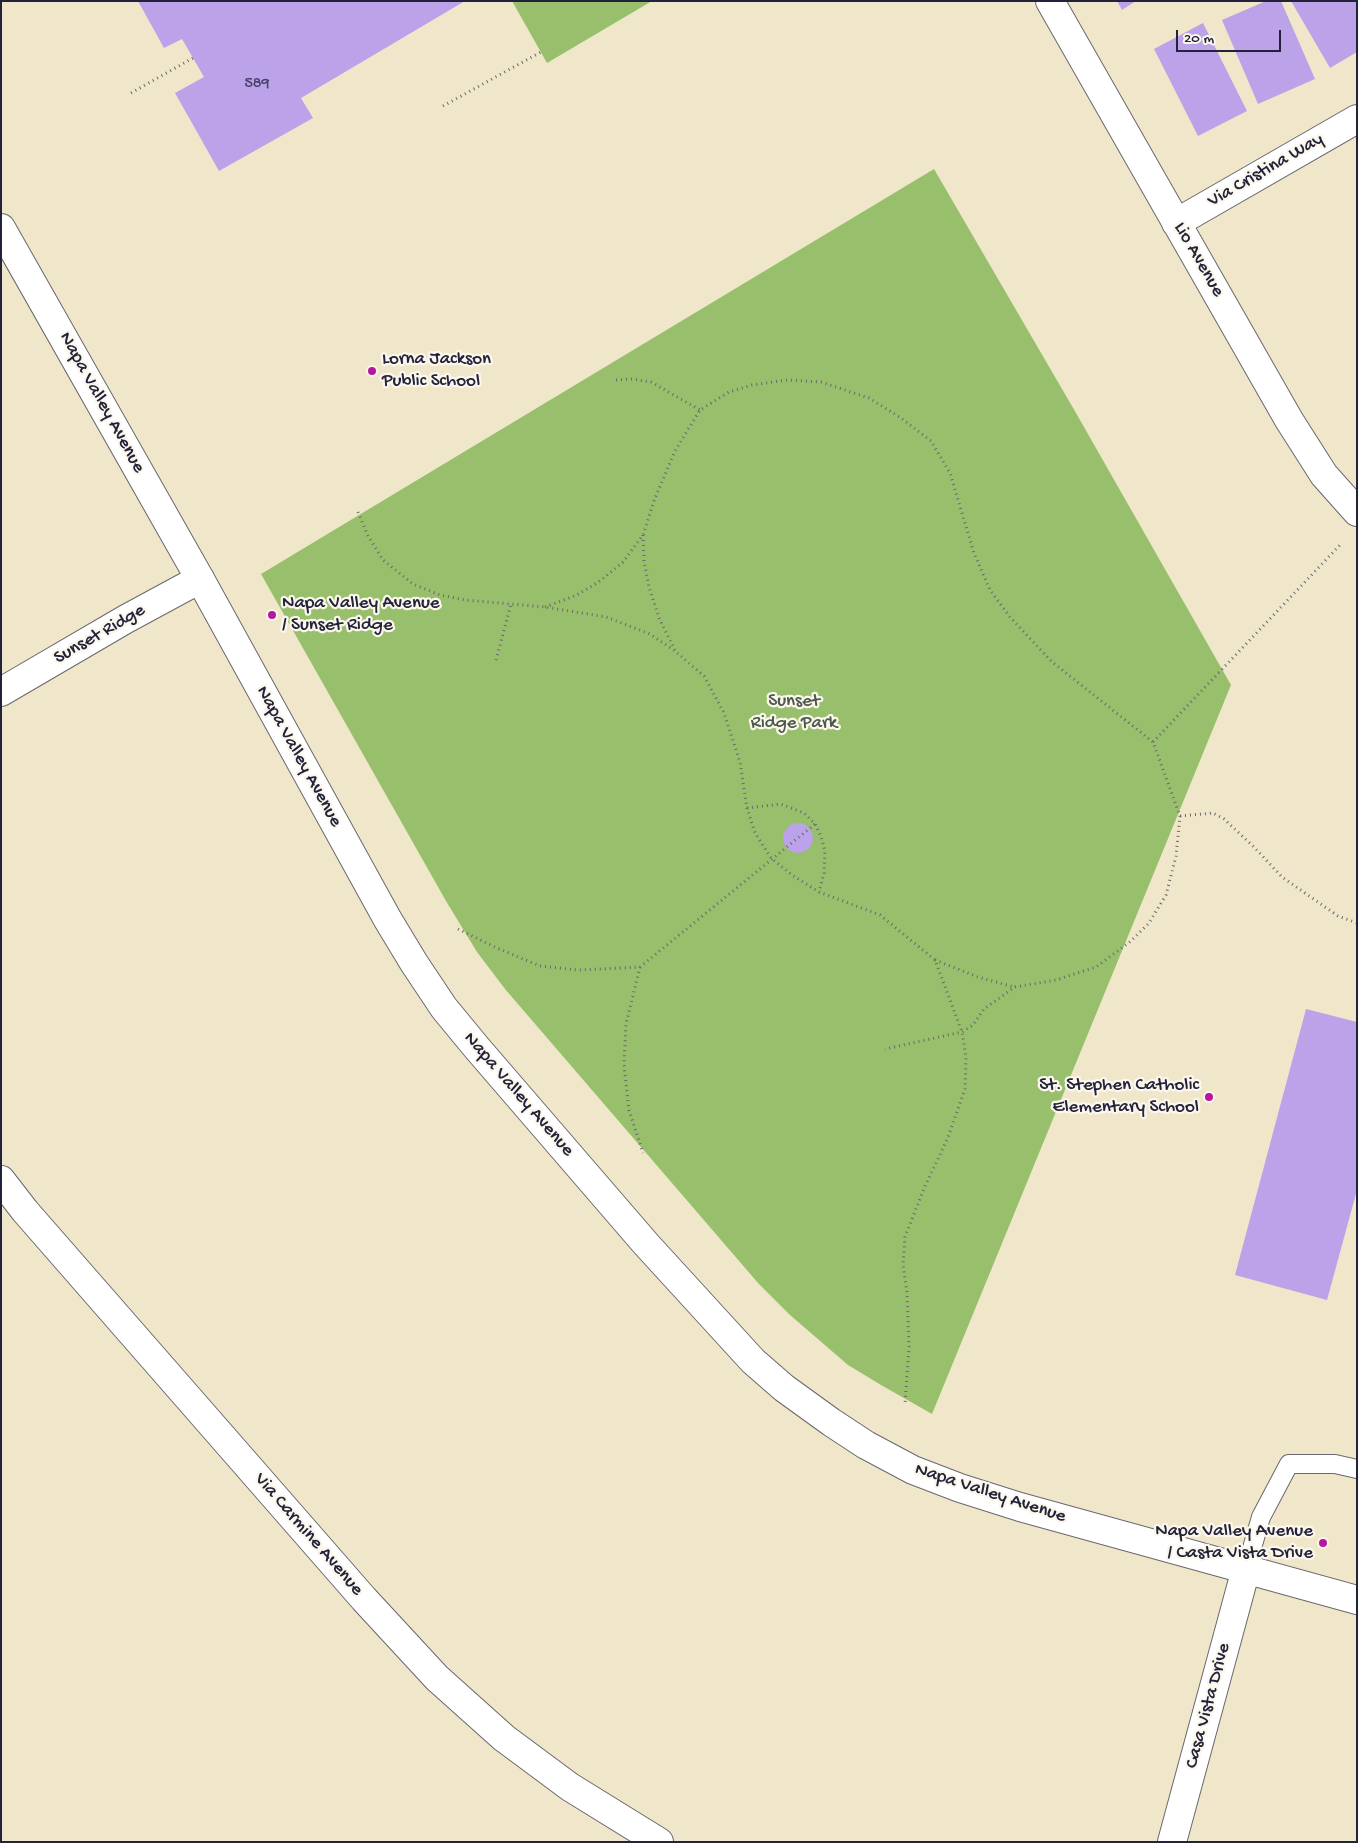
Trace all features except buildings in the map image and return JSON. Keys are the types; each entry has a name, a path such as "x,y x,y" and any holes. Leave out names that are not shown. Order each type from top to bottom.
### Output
{"street":[{"name":"Lio Avenue","path":"1050,1 1289,420 1324,475 1357,512"},
{"name":"Via Cristina Way","path":"1176,222 1357,119"},
{"name":"Napa Valley Avenue","path":"1,228 200,580 388,920 414,963 444,1008 483,1056 646,1244 753,1361 784,1388 831,1422 866,1445 913,1470 960,1488 1020,1507 1357,1600"},
{"name":"Sunset Ridge","path":"1,692 200,580"},
{"name":"Via Carmine Avenue","path":"1,1180 364,1599 437,1678 504,1738 570,1787 659,1842"},
{"name":"Casa Vista Drive","path":"1172,1842 1246,1569"}],"lane":[{"path":"1246,1569 1261,1517 1289,1464 1334,1464 1357,1469"}],"path":[{"path":"444,106 541,52"},
{"path":"131,94 193,58"},
{"path":"616,380 632,379 652,382 700,410"},
{"path":"358,512 368,536 383,560 413,584 440,595 464,600 545,607 606,617 650,634 675,650 704,676 724,713 740,762 747,808 755,833 771,858 792,875 819,892 880,915 935,960 978,977 1014,987 1056,980 1096,967 1131,941 1149,923 1166,895 1176,856 1180,816 1154,742 1051,660 1010,617 990,590 974,552 950,473 931,440 869,398 821,382 787,380 729,392 700,410 674,451 643,534 623,562 600,581 576,595 545,607"},
{"path":"643,534 644,561 649,588 659,618 675,650"},
{"path":"1154,742 1341,544"},
{"path":"496,660 511,604"},
{"path":"747,808 781,804 804,813 815,824 825,851 824,873 819,892"},
{"path":"1180,816 1213,812 1224,819 1254,847 1282,877 1338,916 1357,923"},
{"path":"643,1153 629,1110 624,1065 626,1024 640,967 771,858 815,824"},
{"path":"458,929 540,966 578,970 640,967"},
{"path":"904,1404 909,1347 907,1292 903,1265 905,1237 925,1186 947,1140 965,1088 966,1058 962,1032 935,960"},
{"path":"885,1050 962,1032 973,1025 984,1008 1014,987"}],"green space":[{"path":"512,1 652,1 547,63"},
{"name":"Sunset Ridge Park","path":"934,169 1231,685 932,1414 848,1365 790,1315 758,1283 505,989 477,952 446,901 261,574"}],"place":[{"name":"Lorna Jackson Public School","path":"372,371"},
{"name":"Napa Valley Avenue / Sunset Ridge","path":"272,615"},
{"name":"St. Stephen Catholic Elementary School","path":"1209,1097"},
{"name":"Napa Valley Avenue / Casta Vista Drive","path":"1323,1543"}]}
